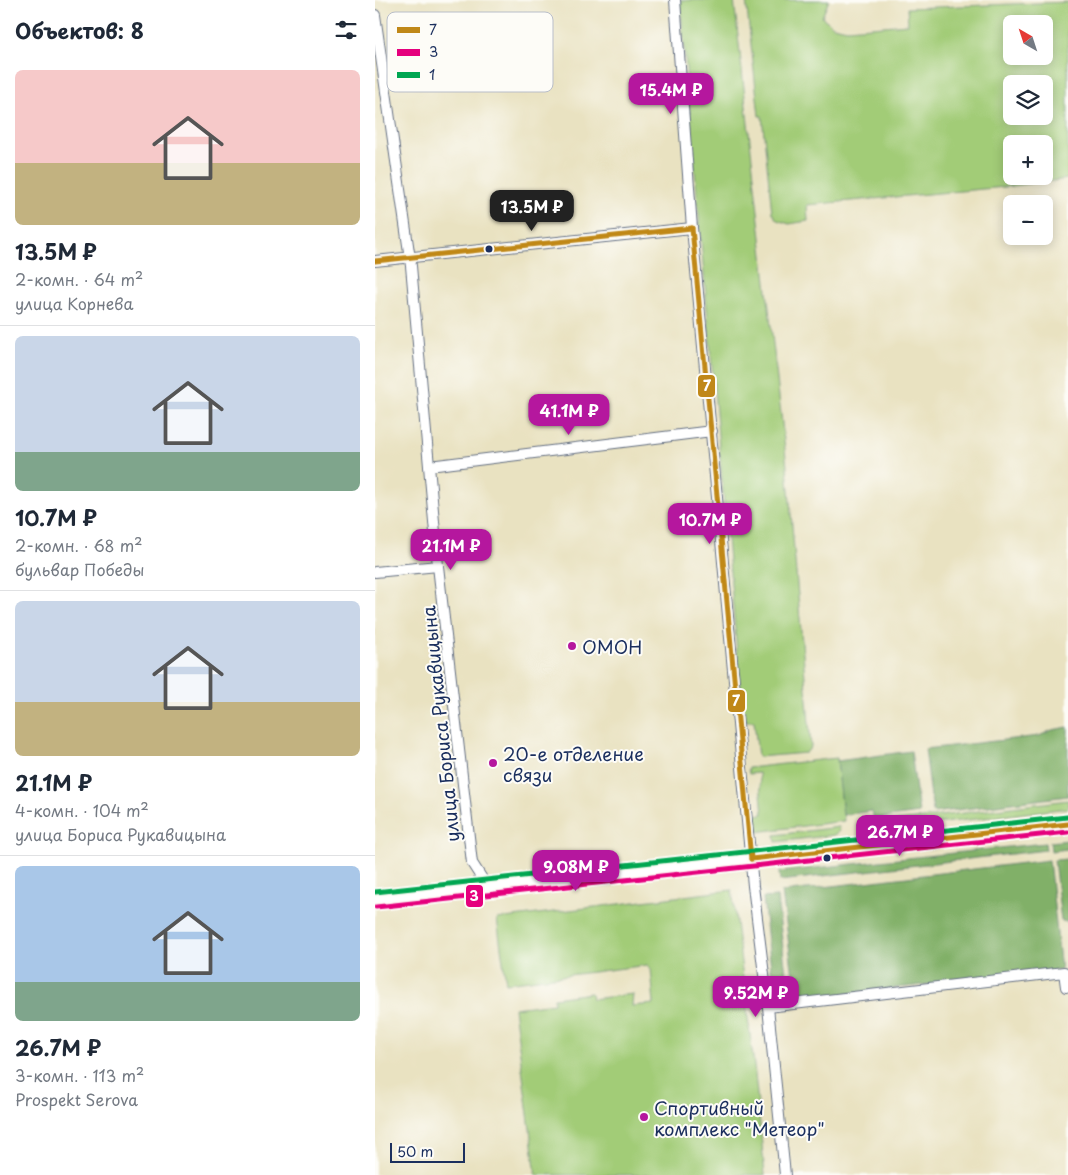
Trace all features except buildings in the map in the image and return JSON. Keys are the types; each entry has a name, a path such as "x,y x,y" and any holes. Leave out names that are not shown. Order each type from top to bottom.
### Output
{"main road":[{"path":"375,900 1068,824"}],"street":[{"path":"675,0 692,228 751,860 785,1175"},
{"name":"улица Бориса Рукавицына","path":"375,15 410,258 438,566 472,863 488,888"},
{"path":"375,261 692,228"},
{"path":"429,466 712,431"},
{"path":"375,572 438,566"},
{"path":"768,1007 1064,972 1066,986 1068,986"}],"green space":[{"path":"680,0 734,0 787,467 811,747 806,753 758,757 754,721 743,721"},
{"path":"746,0 829,0 822,17 833,26 847,29 908,24 907,8 1068,2 1068,179 1053,181 1053,135 1003,135 1003,185 1021,185 807,205 808,221 789,224 777,220 772,213 762,116 759,116"},
{"path":"1068,727 1068,796 933,813 925,749 1039,736 1052,730"},
{"path":"911,751 919,813 874,819 872,811 843,815 837,761"},
{"path":"837,758 844,821 756,832 754,815 763,814 759,773 749,774 748,768"},
{"path":"1068,800 1068,808 884,830 875,824"},
{"path":"839,827 840,831 835,835 776,842 775,835"},
{"path":"1068,840 1068,849 1051,851 1050,842"},
{"path":"1045,843 1046,850 780,881 779,872"},
{"path":"1068,859 1068,922 1061,921 1054,860"},
{"path":"1049,860 1061,970 796,999 782,892"},
{"name":"Спортивный комплекс \"Метеор\"","path":"732,890 755,1074 765,1175 536,1175 514,1008 554,1003 554,998 591,993 592,999 633,994 632,1006 654,1004 651,969 648,965 506,983 497,919"},
{"path":"777,897 789,1000 780,999 774,994 763,898"}],"transit line":[{"name":"7","path":"692,228 751,859"},
{"name":"7","path":"375,261 692,228"},
{"name":"1","path":"375,892 1067,817"},
{"name":"7","path":"751,859 1068,824"},
{"name":"3","path":"376,907 1068,832"}],"place":[{"name":"ОМОН","path":"572,646"},
{"name":"20-е отделение связи","path":"493,763"},
{"name":"Спортивный комплекс \"Метеор\"","path":"644,1117"}]}
